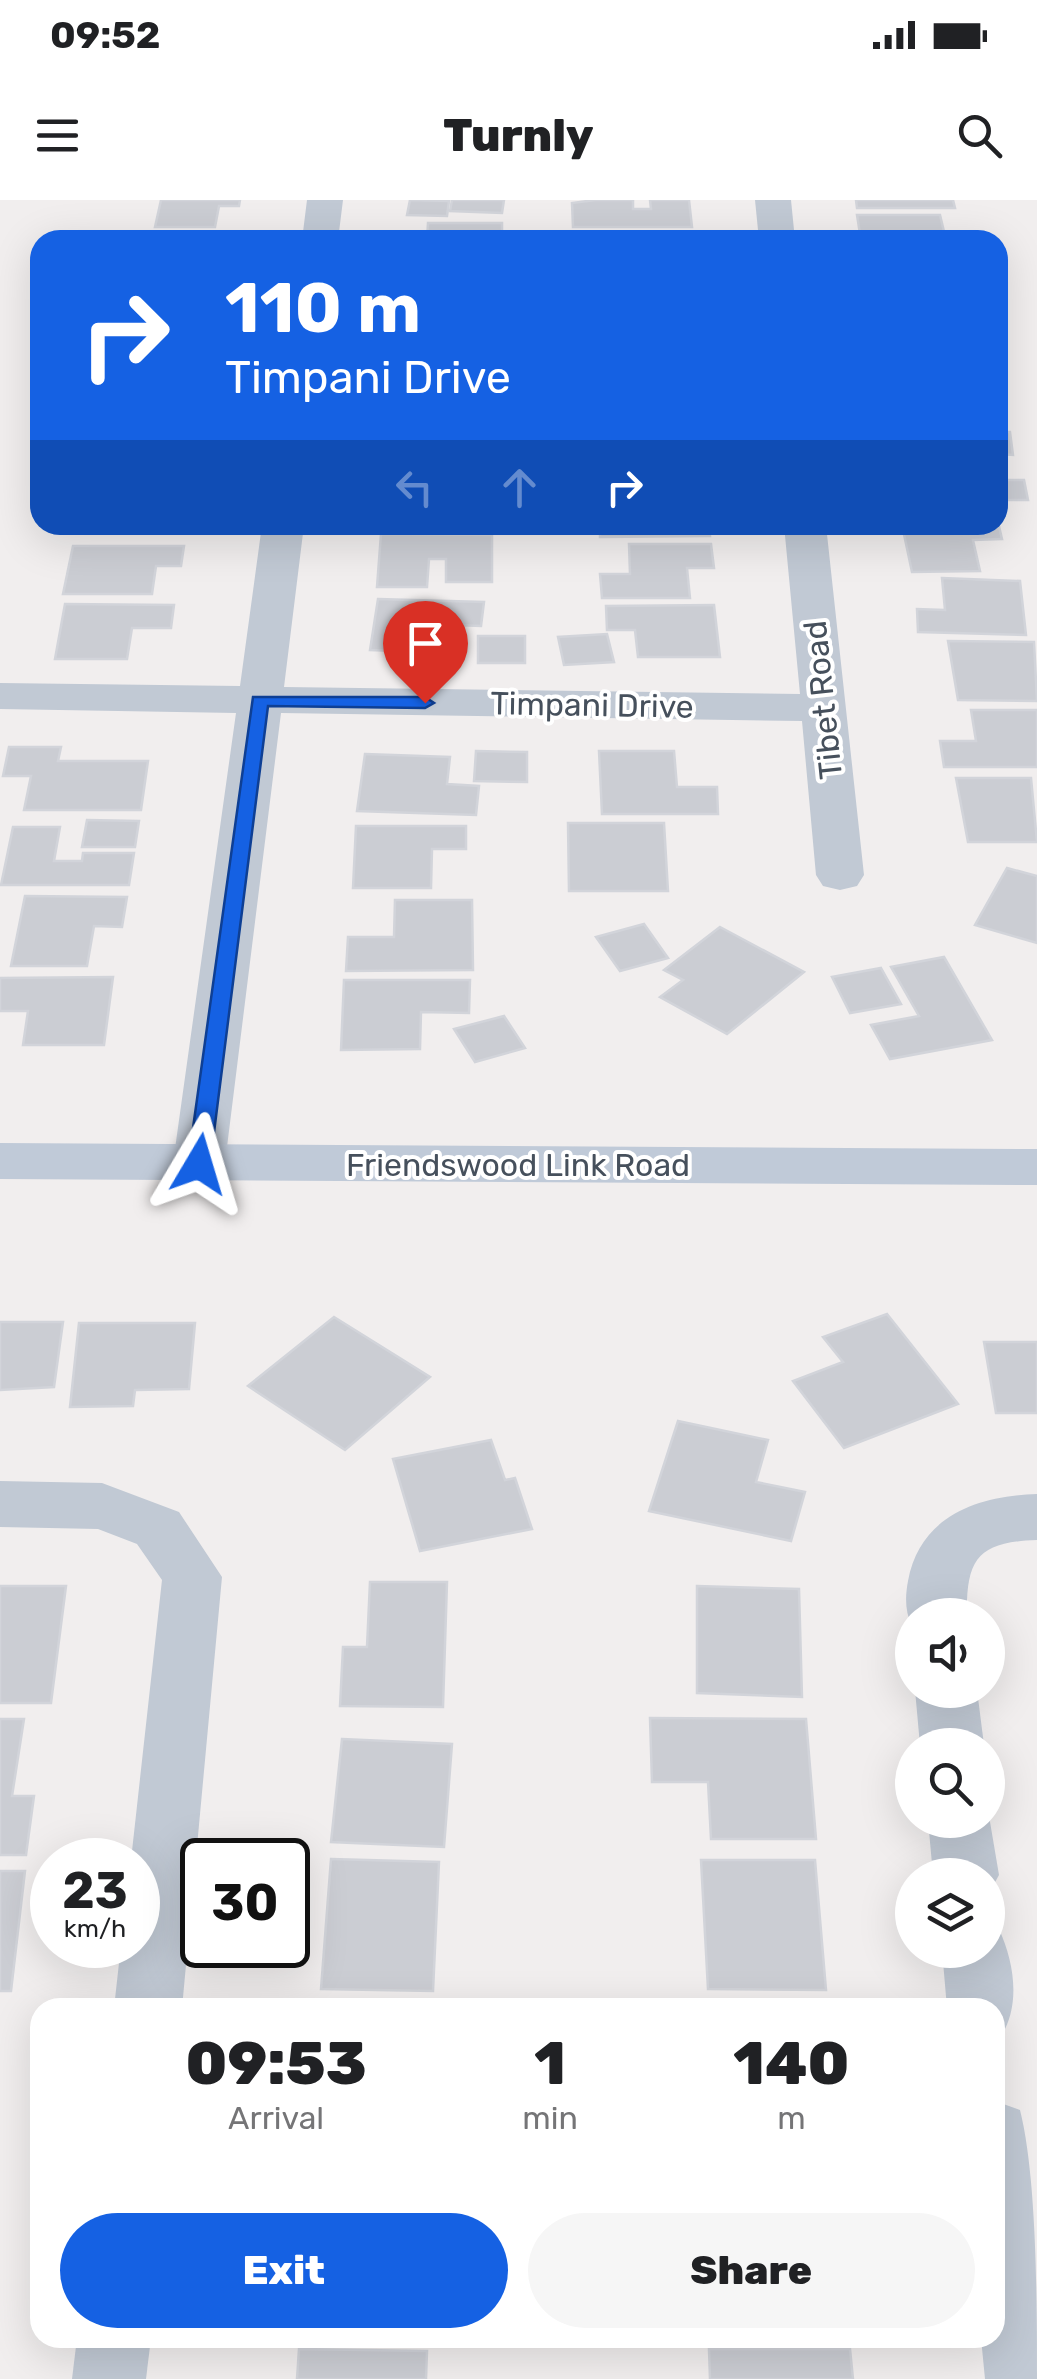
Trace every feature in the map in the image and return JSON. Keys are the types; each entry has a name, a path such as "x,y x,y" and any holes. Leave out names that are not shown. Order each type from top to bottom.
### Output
{"main road":[{"name":"Friendswood Link Road","path":"0,1161 1037,1168"}],"street":[{"path":"322,230 326,200"},
{"path":"773,200 776,230"},
{"path":"199,1164 281,535"},
{"name":"Tibet Road","path":"806,535 840,875"},
{"name":"Timpani Drive","path":"0,696 823,708"},
{"path":"0,1504 102,1506 158,1528 192,1577 149,1998"},
{"path":"936,1598 934,1581 951,1544 1001,1516 1037,1517"},
{"path":"977,1968 980,1998"},
{"path":"1005,2224 1022,2379"},
{"path":"109,2379 113,2348"}],"building":[{"path":"161,200 240,200 239,206 219,206 215,227 155,227"},
{"path":"410,200 449,201 447,216 407,215"},
{"path":"452,200 504,200 502,213 450,211"},
{"path":"633,200 633,209 651,209 650,200 689,200 692,227 573,227 572,203"},
{"path":"856,200 953,200 955,208 857,208"},
{"path":"857,215 940,215 944,230 859,230"},
{"path":"428,223 502,223 502,230 428,230"},
{"path":"1008,432 1010,432 1013,455 1008,455"},
{"path":"1008,480 1024,480 1028,500 1008,500"},
{"path":"381,535 492,535 492,582 446,582 446,559 429,559 427,587 377,587"},
{"path":"600,535 710,536 600,537"},
{"path":"904,535 1001,535 1002,539 973,540 980,571 912,572"},
{"path":"629,544 711,544 714,568 687,568 690,598 602,598 600,574 630,574"},
{"path":"73,546 184,546 181,566 156,566 152,594 63,594"},
{"path":"942,578 1020,581 1026,635 918,632 917,609 945,610"},
{"path":"378,599 484,602 481,626 454,625 451,653 370,650"},
{"path":"65,604 174,605 171,628 132,628 127,659 55,659"},
{"path":"714,605 720,657 638,657 635,630 607,630 606,606"},
{"path":"607,634 614,662 564,665 558,637"},
{"path":"478,636 525,636 525,663 478,663"},
{"path":"948,641 1034,642 1037,701 958,700"},
{"path":"971,710 1037,710 1037,767 944,767 940,741 976,741"},
{"path":"9,747 61,747 58,761 148,761 141,810 24,810 31,776 3,776"},
{"path":"476,751 527,752 527,782 474,781"},
{"path":"599,751 674,751 677,787 717,787 718,814 602,814"},
{"path":"365,754 450,757 447,784 479,786 476,815 357,811"},
{"path":"956,778 1031,778 1037,842 968,842"},
{"path":"87,820 139,821 135,847 82,847"},
{"path":"568,823 664,823 668,891 569,891"},
{"path":"356,826 466,826 466,849 432,849 431,888 353,888"},
{"path":"13,827 60,827 54,861 82,861 83,853 134,853 129,885 1,885"},
{"path":"1007,868 1037,876 1037,943 975,925"},
{"path":"25,896 127,897 122,927 94,926 87,966 11,966"},
{"path":"395,900 472,900 473,970 346,971 348,937 394,937"},
{"path":"644,924 668,958 620,971 596,937"},
{"path":"720,927 804,972 727,1034 660,997 683,980 664,970"},
{"path":"944,957 992,1040 890,1059 871,1025 919,1016 891,967"},
{"path":"881,968 901,1004 850,1013 832,977"},
{"path":"113,977 104,1045 23,1045 28,1011 0,1011 0,978"},
{"path":"344,980 470,980 469,1013 421,1012 420,1049 341,1050"},
{"path":"504,1016 525,1048 475,1062 454,1029"},
{"path":"887,1314 958,1404 844,1448 793,1381 843,1362 823,1337"},
{"path":"334,1317 430,1377 345,1450 248,1386"},
{"path":"0,1322 63,1322 54,1387 0,1390"},
{"path":"79,1323 195,1323 189,1389 135,1390 133,1406 70,1407"},
{"path":"984,1342 1037,1342 1037,1413 996,1413"},
{"path":"678,1421 768,1440 756,1482 805,1492 791,1541 649,1511"},
{"path":"491,1440 505,1480 515,1478 532,1529 420,1551 393,1459"},
{"path":"370,1582 447,1582 443,1707 340,1706 343,1647 367,1647"},
{"path":"0,1586 66,1586 51,1703 0,1703"},
{"path":"697,1586 799,1589 802,1697 697,1693"},
{"path":"650,1718 806,1719 816,1839 711,1839 708,1782 652,1782"},
{"path":"0,1719 24,1719 12,1796 34,1796 26,1855 0,1855"},
{"path":"342,1739 452,1744 444,1847 331,1842"},
{"path":"331,1859 439,1862 433,1991 321,1989"},
{"path":"701,1860 815,1860 826,1990 708,1989"},
{"path":"0,1871 25,1871 11,1991 0,1991"},
{"path":"299,2349 427,2351 426,2379 297,2379"},
{"path":"709,2349 850,2349 853,2379 710,2379"}],"route":[{"path":"199,1164 259,700 425,703"}]}
